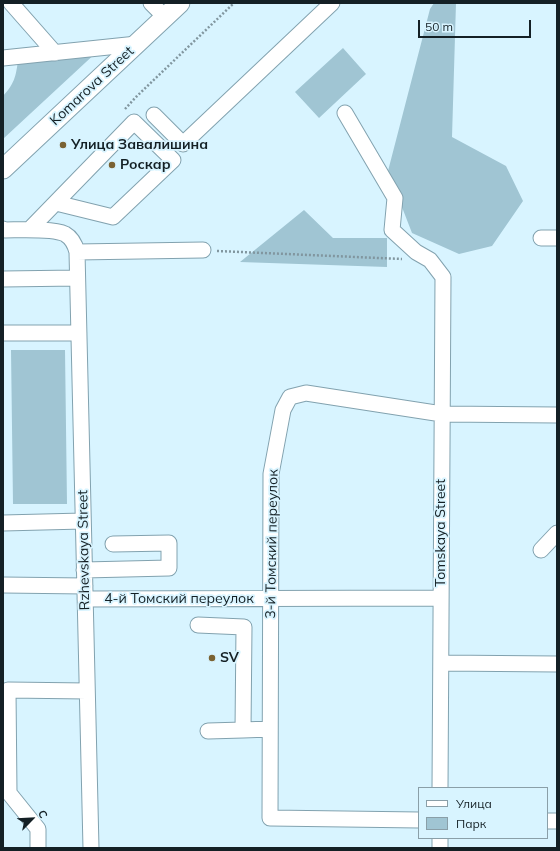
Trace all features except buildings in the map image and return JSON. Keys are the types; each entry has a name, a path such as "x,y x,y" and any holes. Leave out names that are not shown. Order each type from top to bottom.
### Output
{"main road":[{"name":"Komarova Street","path":"3,169 180,3"}],"street":[{"path":"11,3 55,53"},
{"path":"151,3 164,18"},
{"path":"154,115 183,144 332,3"},
{"path":"3,58 137,44"},
{"path":"345,113 395,198 392,230 416,252 430,260"},
{"path":"29,230 134,122 173,160 113,217 56,203"},
{"path":"3,229 65,234 74,242 77,252 203,250"},
{"path":"541,238 557,238"},
{"name":"Rzhevskaya Street","path":"77,252 91,848"},
{"name":"Tomskaya Street","path":"430,260 443,277 440,787"},
{"path":"3,279 77,278"},
{"path":"3,333 78,333"},
{"name":"3-й Томский переулок","path":"418,820 270,818 271,474 283,410 290,397 306,393 442,414 557,415"},
{"path":"3,523 83,521"},
{"path":"541,550 557,533"},
{"path":"84,570 169,568 169,543 113,544"},
{"name":"4-й Томский переулок","path":"3,586 85,592 271,598 441,598"},
{"path":"198,625 244,627 243,730"},
{"path":"441,663 557,664"},
{"path":"38,848 38,829 9,793 8,690 87,691"},
{"path":"208,731 270,729"}],"path":[{"path":"203,250 430,260"}],"green space":[{"path":"434,3 456,3 452,137 506,166 523,201 492,246 459,254 412,233 388,171 430,9"},
{"path":"343,48 366,74 319,118 295,92"},
{"path":"99,50 3,139 3,96 10,88 14,80 18,60"},
{"path":"304,210 333,238 387,238 387,267 240,262"},
{"path":"11,350 65,350 67,504 13,504"}],"place":[{"name":"Улица Завалишина","path":"63,145"},
{"name":"Роскар","path":"112,165"},
{"name":"SV","path":"212,658"}]}
